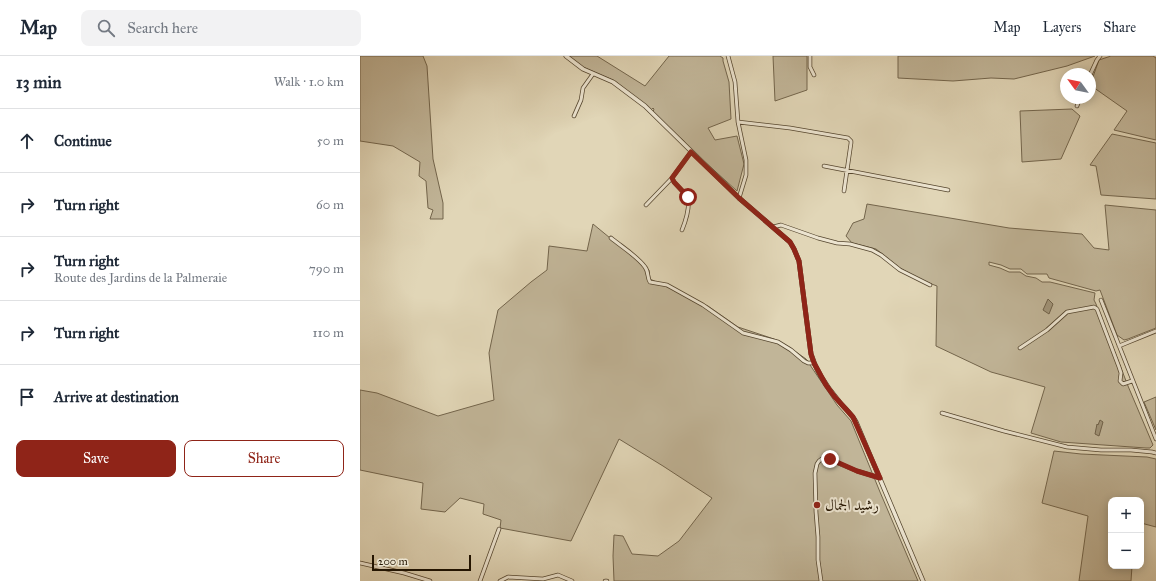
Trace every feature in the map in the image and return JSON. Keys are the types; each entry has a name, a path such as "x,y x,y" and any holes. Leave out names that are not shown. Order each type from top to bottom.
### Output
{"street":[{"path":"566,56 578,66 613,82 645,106 739,198 790,242 799,261 811,354 814,363 834,396 853,417 924,581"},
{"path":"728,56 735,82 738,122 747,168 739,198"},
{"path":"810,56 810,67 814,75"},
{"path":"1093,68 1100,56"},
{"path":"574,116 581,100 583,88 593,74"},
{"path":"738,122 803,130 848,138 851,143 844,191"},
{"path":"646,204 672,178 691,152"},
{"path":"824,166 847,169 948,190"},
{"path":"672,178 688,197 686,218 682,230"},
{"path":"773,227 781,225 818,238 872,250 900,270 930,286"},
{"path":"611,238 638,259 648,272 648,279 650,282 667,285 703,305 743,332 778,342 804,361 814,363"},
{"path":"1101,300 1156,439"},
{"path":"1020,348 1047,330 1066,312 1094,307 1119,367 1121,373 1120,381 1122,384 1132,380"},
{"path":"1119,346 1156,331"},
{"path":"942,413 1067,447 1156,453"},
{"path":"1152,452 1156,447"},
{"path":"821,581 818,560 816,512 815,473 817,464 823,458 826,458 857,471 880,478"},
{"path":"480,581 499,529"},
{"path":"360,563 430,581"},
{"path":"500,581 508,577 543,578 558,575 572,581"}],"shaded area":[{"path":"360,56 423,56 427,66 433,159 443,203 443,219 430,219 433,210 428,208 426,181 419,176 420,162 393,146 360,141"},
{"path":"568,56 597,56 645,86 669,56 720,56 723,58 729,82 731,119 708,128 715,140 737,136 744,164 737,191 684,143 684,141 666,127 653,112 653,108 651,110 615,81 578,65"},
{"path":"773,56 807,56 807,90 775,101"},
{"path":"898,56 1095,56 1067,66 1014,79 991,78 953,81 898,78"},
{"path":"1111,56 1153,56 1156,58 1156,140 1114,130 1127,111 1096,89 1096,68 1099,60"},
{"path":"1072,109 1080,116 1061,159 1022,162 1020,111"},
{"path":"1112,134 1156,143 1156,199 1101,195 1096,166 1090,165"},
{"path":"867,204 1009,228 1082,234 1094,248 1109,250 1105,205 1156,210 1156,328 1128,339 1124,340 1117,335 1100,290 1096,291 1049,278 1047,274 1027,274 1021,269 1010,269 989,262 989,265 1009,272 1020,272 1042,282 1050,282 1095,293 1094,300 1153,445 1150,448 1146,448 1061,442 1031,433 1045,387 991,372 936,346 937,286 921,280 900,268 876,249 852,243 846,236 853,223 864,219"},
{"path":"593,224 649,270 650,279 708,306 738,327 774,339 806,359 837,405 851,421 918,581 614,581 614,535 623,536 632,554 658,556 679,541 712,498 619,439 571,541 500,528 501,520 483,514 484,504 460,498 445,512 421,509 423,483 360,470 360,390 377,393 438,416 494,400 489,353 498,310 547,270 549,246 587,251"},
{"path":"1048,299 1053,304 1049,314 1043,310"},
{"path":"1156,397 1156,430 1144,402"},
{"path":"1100,420 1103,422 1099,436 1095,434 1097,424 1098,425"},
{"path":"1054,451 1081,454 1147,457 1156,459 1156,527 1144,524 1144,497 1108,497 1108,569 1132,569 1131,581 1079,581 1088,516 1042,503"}],"place":[{"name":"رشيد الجمال","path":"817,505"}],"route":[{"path":"688,197 672,178 678,172 691,152 739,198 782,234 790,242 794,249 799,261 811,354 814,363 826,385 840,404 850,412 856,422 880,478 857,471 830,459"}]}
